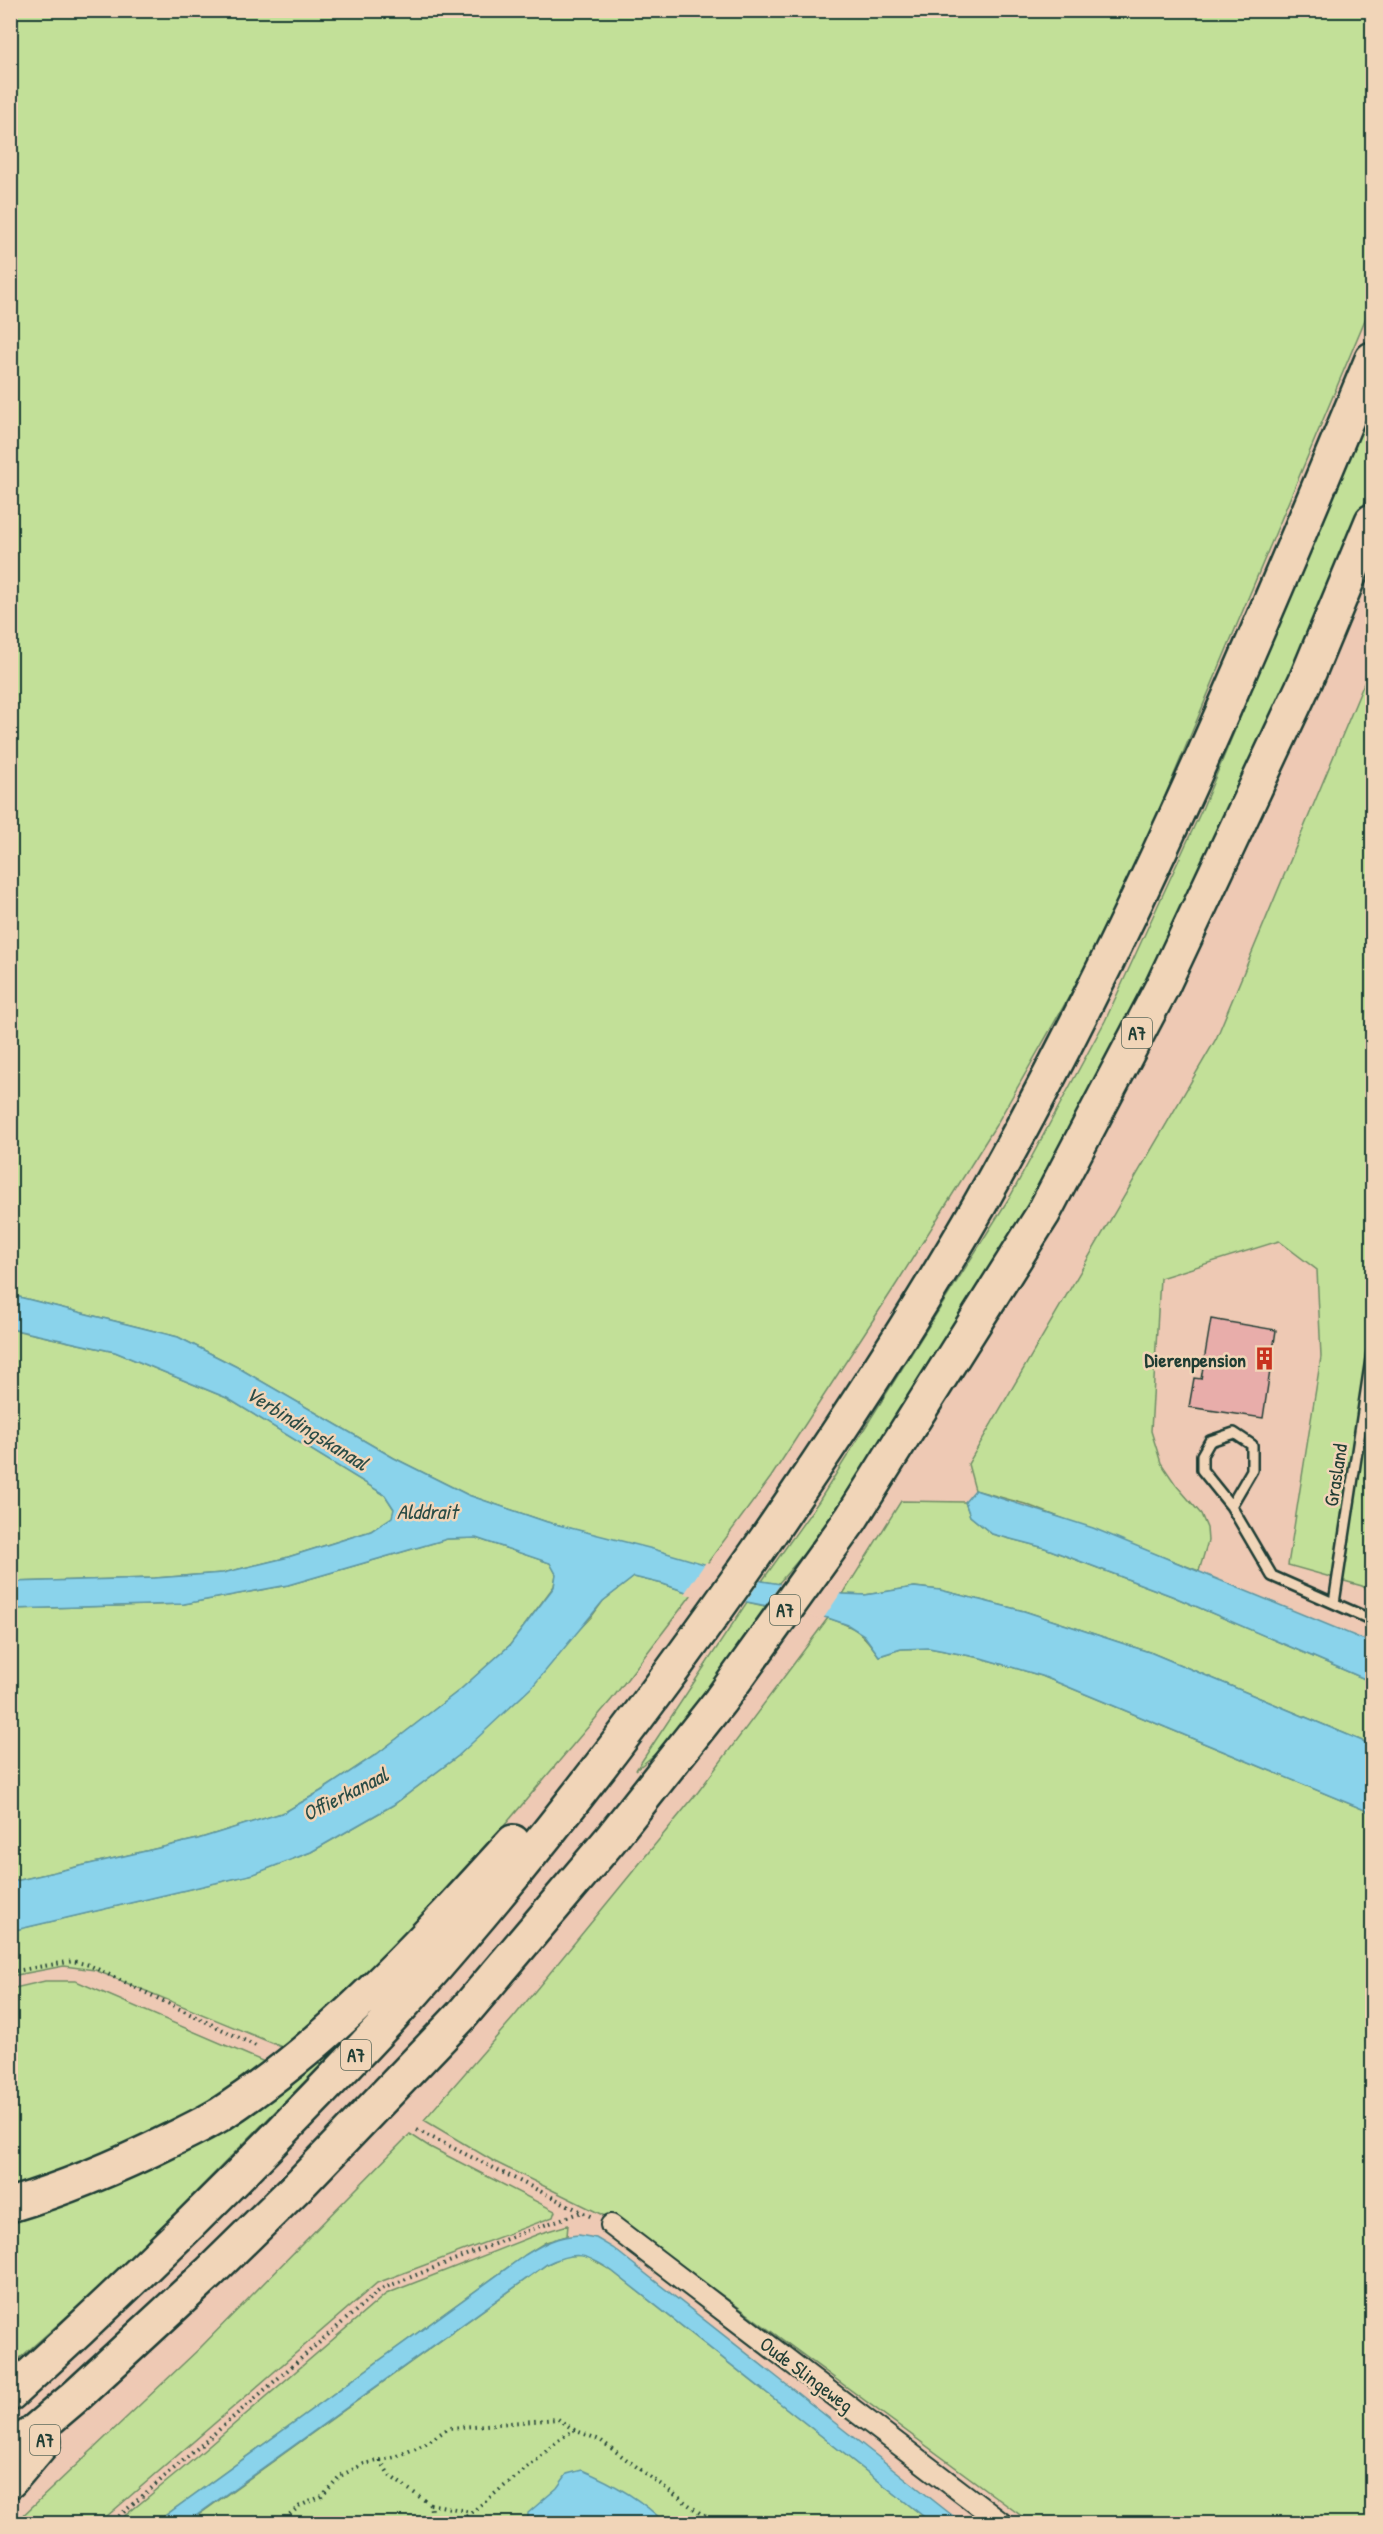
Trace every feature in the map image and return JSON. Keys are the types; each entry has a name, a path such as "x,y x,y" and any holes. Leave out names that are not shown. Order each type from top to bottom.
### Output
{"highway":[{"name":"A7","path":"10,2394 204,2212 414,1992 558,1822 665,1683 847,1421 978,1207 1044,1087 1171,832 1260,630 1372,359"},
{"name":"A7","path":"10,2452 76,2396 210,2273 286,2198 461,2016 610,1840 720,1701 851,1519 1043,1214 1151,1007 1306,680 1372,521"},
{"name":"A7","path":"10,2205 54,2192 118,2167 218,2116 273,2078 327,2032 419,1945 614,1731 665,1683"},
{"name":"A7","path":"10,2481 34,2455 76,2396"}],"street":[{"name":"Oude Slingeweg","path":"611,2225 1004,2523"}],"lane":[{"name":"Grasland","path":"1334,1603 1372,1352"},
{"path":"1231,1506 1252,1470 1252,1445 1234,1433 1210,1441 1202,1455 1202,1470 1231,1506 1272,1576 1372,1620"}],"path":[{"path":"10,1972 73,1961 89,1965 256,2046"},
{"path":"110,2523 381,2289 581,2212 417,2130"},
{"path":"286,2523 285,2518 300,2506 322,2496 340,2476 364,2464 423,2445 449,2428 558,2419 574,2430 600,2440 715,2523"},
{"path":"458,2523 557,2441 574,2430"},
{"path":"380,2460 390,2476 430,2504 471,2512"},
{"path":"430,2504 433,2523"}],"green space":[{"path":"1356,10 1372,17 1372,303 1152,827 1087,965 996,1125 897,1283 771,1477 706,1565 547,1522 468,1495 394,1458 237,1367 178,1337 11,1295 11,11"},
{"path":"1372,399 1372,485 1273,724 1123,1038 1029,1209 849,1501 778,1584 762,1581 819,1501 1011,1195 1105,1021 1203,807"},
{"path":"1372,664 1372,1592 1362,1586 1288,1565 1321,1357 1317,1270 1279,1241 1160,1278 1151,1431 1161,1463 1201,1514 1207,1528 1208,1541 1199,1571 1025,1504 975,1490 968,1464 1216,1039"},
{"path":"10,1329 115,1352 227,1398 385,1495 394,1509 393,1517 371,1531 285,1558 223,1573 155,1578 11,1582"},
{"path":"901,1501 965,1502 970,1516 992,1534 1045,1548 1172,1596 1372,1682 1372,1745 1152,1653 1024,1611 940,1590 915,1587 865,1595 843,1594"},
{"path":"476,1538 550,1563 556,1574 554,1586 510,1645 461,1689 377,1754 285,1812 198,1839 11,1882 10,1609 184,1604 288,1585 447,1539"},
{"path":"634,1577 692,1594 612,1699 498,1833 403,1940 289,2050 95,1970 64,1966 11,1976 10,1931 253,1874 311,1852 393,1805 458,1756 592,1616 603,1601"},
{"path":"747,1602 777,1609 673,1739 636,1770"},
{"path":"828,1618 858,1631 879,1656 901,1649 929,1648 981,1658 1042,1676 1372,1813 1372,2523 1031,2523 635,2231 495,2162 424,2120 513,2018 698,1792"},
{"path":"45,1981 76,1981 269,2064 190,2117 11,2198 10,1989"},
{"path":"385,2000 116,2273 11,2366 10,2220"},
{"path":"410,2134 430,2147 555,2211 553,2217 377,2283 99,2523 15,2523 200,2348"},
{"path":"568,2225 567,2236 546,2242 525,2255 155,2523 115,2524 386,2294 541,2233"},
{"path":"585,2255 612,2271 932,2523 186,2524 547,2264 565,2256"}],"water":[{"path":"11,1295 178,1337 237,1367 394,1458 468,1495 547,1522 653,1549 762,1581 843,1594 865,1595 914,1587 940,1590 1024,1611 1152,1653 1372,1745 1372,1813 1042,1676 981,1658 929,1648 901,1649 879,1656 864,1635 848,1625 828,1618 692,1594 634,1577 603,1601 533,1686 458,1756 393,1805 311,1852 254,1874 11,1931 11,1882 198,1839 285,1812 321,1791 377,1754 461,1689 510,1645 554,1587 556,1574 550,1563 476,1538 447,1539 288,1585 184,1604 11,1609 11,1582 155,1578 223,1573 285,1558 371,1531 392,1517 394,1509 385,1495 227,1398 115,1352 11,1329"},
{"path":"975,1490 1093,1528 1372,1643 1372,1682 1172,1596 1045,1548 992,1534 970,1516 965,1502"},
{"path":"579,2235 596,2238 613,2248 962,2523 932,2523 612,2271 588,2258 574,2256 547,2264 186,2523 155,2523 525,2255 550,2241"},
{"path":"582,2470 626,2492 665,2523 605,2523 585,2517 537,2521 528,2519 528,2513 557,2488 567,2474"}],"pier":[{"path":"706,1562 762,1578 744,1604 684,1594"},
{"path":"782,1581 842,1591 823,1619 764,1608"}],"building":[{"name":"Dierenpension","path":"1211,1319 1276,1330 1263,1418 1189,1407 1194,1378 1201,1379"}],"place":[{"name":"Dierenpension","path":"1264,1359"}],"water label":[{"name":"Verbindingskanaal","path":"307,1428"},
{"name":"Alddrait","path":"427,1511"},
{"name":"Offierkanaal","path":"345,1794"}]}
